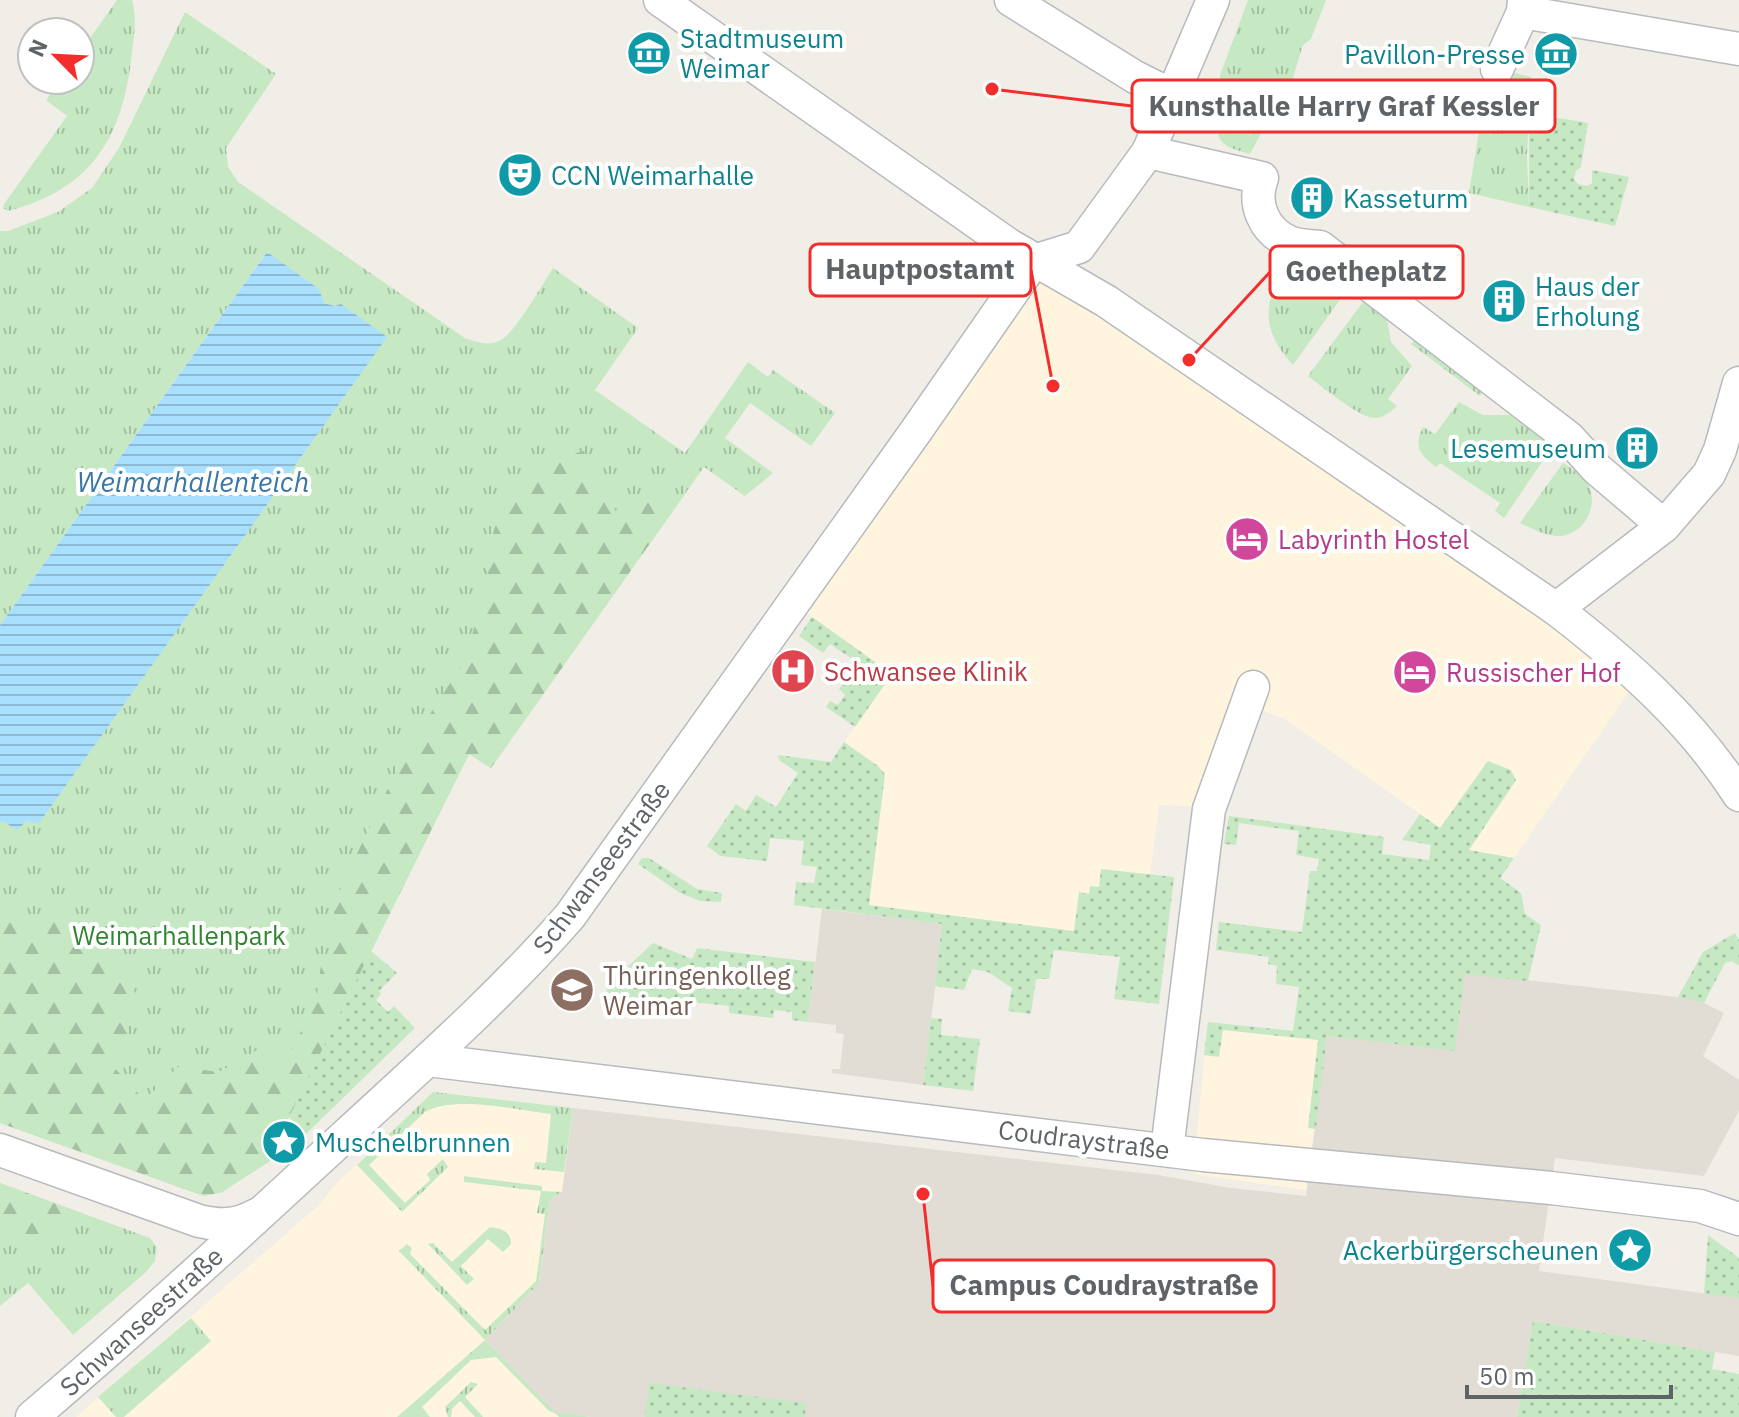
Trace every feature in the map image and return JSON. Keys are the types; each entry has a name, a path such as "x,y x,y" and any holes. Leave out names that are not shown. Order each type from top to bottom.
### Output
{"street":[{"path":"660,0 826,119 1034,261 1106,301 1556,609 1599,642 1689,726 1718,761 1739,795"},
{"path":"1034,261 1079,247 1148,152 1213,0"},
{"path":"1016,4 1135,77 1168,108"},
{"path":"1497,69 1523,6 1739,49"},
{"path":"1148,152 1262,178 1258,202 1267,226 1278,236 1292,244 1320,247 1569,438 1597,469 1664,526"},
{"name":"Schwanseestraße","path":"32,1417 266,1210 428,1060 519,972 570,916 1034,261"},
{"path":"1556,609 1664,526 1709,474 1720,450 1739,383"},
{"path":"1167,1150 1209,809 1253,687"},
{"name":"Coudraystraße","path":"428,1060 1167,1150 1700,1206 1739,1219"},
{"path":"0,1150 220,1226 242,1223 266,1210"}],"shaded area":[{"path":"1028,264 1215,387 1635,683 1514,858 1468,850 1516,781 1487,761 1440,828 1285,719 1241,703 1201,807 1159,805 1150,875 1101,870 1099,887 1090,894 1079,893 1074,931 868,905 885,775 878,766 844,742 892,674 794,604"},
{"path":"822,909 943,924 923,1085 832,1073 832,1069 840,1069 844,1034 836,1033 836,1025 808,1022"},
{"path":"1464,973 1678,997 1704,1003 1724,1013 1703,1056 1739,1080 1739,1111 1704,1176 1555,1158 1539,1271 1739,1298 1739,1356 1533,1321 1517,1417 592,1417 555,1413 485,1340 539,1283 550,1200 562,1192 573,1108 1158,1175 1231,1188 1306,1196 1327,1036 1455,1050"},
{"path":"1208,1022 1327,1036 1306,1190 1193,1174"},
{"path":"433,1092 573,1108 562,1192 555,1412 592,1417 76,1417 319,1205 335,1185"}],"green space":[{"path":"117,0 132,0 135,15 131,61 119,115 109,138 80,175 60,190 8,211 3,208 4,204 67,116 46,100 49,96 96,96 96,30"},
{"path":"1248,0 1326,0 1311,39 1303,45 1283,110 1264,128 1250,154 1227,146 1218,135 1220,75"},
{"name":"Weimarhallenpark","path":"185,12 276,74 226,148 228,167 238,182 465,338 488,343 501,340 522,317 553,268 638,328 595,390 685,453 748,362 768,377 773,370 835,413 811,446 750,403 725,438 773,473 745,496 704,467 491,768 469,754 270,1161 222,1192 204,1196 0,1123 0,822 341,305 324,303 319,294 266,253 0,625 0,231 8,231 58,212 92,188 119,148"},
{"path":"1510,72 1531,77 1527,155 1529,207 1469,193 1479,131 1490,133 1498,88"},
{"path":"1529,113 1588,123 1581,167 1574,179 1578,184 1587,186 1592,183 1592,170 1629,177 1615,226 1529,207"},
{"path":"1287,268 1302,272 1318,268 1347,290 1293,365 1276,341 1269,318 1272,293"},
{"path":"1363,302 1387,319 1391,342 1412,366 1388,399 1397,406 1378,418 1350,407 1308,376"},
{"path":"1420,333 1488,385 1480,396 1411,344"},
{"path":"1459,402 1483,415 1512,415 1553,446 1504,518 1495,511 1500,503 1440,463 1436,467 1418,445 1423,427 1435,434"},
{"path":"584,451 591,483 616,490 613,508 626,522 640,502 685,494 491,768 469,754 270,1161 222,1192 204,1196 0,1123 0,921 10,923 56,917 90,924 140,1000 112,1065 144,1100 178,1067 219,1072 257,1050 284,1063 316,1004 321,964 338,946 333,904 407,749 466,659 486,582 494,530 508,495 536,464"},
{"path":"1563,463 1581,475 1589,486 1591,506 1583,524 1566,535 1556,536 1520,523"},
{"path":"812,617 892,674 855,727 826,707 830,701 838,705 845,695 839,689 851,673 846,669 852,659 830,644 823,653 799,636"},
{"path":"844,742 885,774 869,905 1074,931 1079,892 1089,894 1090,886 1099,887 1101,869 1174,877 1159,1004 1114,999 1120,957 1054,950 1049,979 1036,979 1031,1014 1008,1011 1012,988 988,972 972,969 964,990 935,986 942,924 794,905 796,882 814,883 817,867 801,865 804,841 770,838 767,861 720,856 707,846 736,804 746,811 756,795 776,807 798,773 779,760 778,755 831,762"},
{"path":"1488,761 1511,770 1516,780 1469,850 1514,858 1500,878 1521,893 1525,914 1541,925 1528,981 1465,974 1455,1051 1327,1036 1316,1129 1308,1128 1318,1040 1223,1030 1219,1057 1204,1055 1208,1022 1293,1031 1299,987 1276,984 1277,966 1268,964 1269,957 1216,950 1219,922 1302,932 1310,871 1317,871 1319,859 1296,855 1299,831 1239,823 1236,845 1224,844 1229,816 1384,837 1382,854 1429,860 1431,845 1402,840 1420,814 1440,828"},
{"path":"642,858 649,858 697,889 722,893 721,902 700,901 680,893 638,864"},
{"path":"1735,933 1739,940 1739,966 1732,961 1725,963 1704,1003 1678,997 1703,952"},
{"path":"653,943 692,959 697,948 815,962 808,1022 792,1020 792,1012 774,1010 773,1018 729,1013 729,1006 656,998 655,1002 608,998 606,987"},
{"path":"371,951 397,973 379,991 381,994 376,1000 388,1012 394,1006 415,1028 305,1135 289,1117"},
{"path":"931,1018 942,1019 941,1035 980,1039 973,1091 923,1085"},
{"path":"433,1092 573,1108 564,1172 534,1169 535,1162 546,1163 551,1114 486,1105 438,1107 425,1112 369,1165 405,1203 430,1180 427,1174 443,1159 448,1167 402,1212 357,1165"},
{"path":"464,1176 542,1186 542,1191 562,1192 550,1200 539,1283 485,1340 399,1251 407,1244 412,1248 410,1254 485,1330 536,1281 545,1214 537,1213 541,1191 464,1182"},
{"path":"0,1183 150,1238 157,1247 155,1261 73,1335 28,1283 0,1306"},
{"path":"0,1183 84,1214 66,1232 16,1247 0,1218"},
{"path":"490,1227 505,1231 511,1244 503,1252 488,1239 461,1266 474,1279 467,1285 428,1244 433,1243 452,1262"},
{"path":"1708,1235 1739,1258 1739,1298 1704,1294"},
{"path":"191,1318 211,1341 124,1417 116,1417 98,1397"},
{"path":"1533,1321 1715,1352 1712,1369 1739,1374 1739,1417 1517,1417"},
{"path":"485,1340 555,1412 592,1417 559,1417 549,1411 496,1357 471,1360 422,1407 430,1417 397,1417"},
{"path":"471,1382 478,1384 465,1397 483,1417 475,1417 460,1401 448,1417 445,1407"},
{"path":"649,1383 806,1403 805,1417 645,1417"}],"water":[{"name":"Weimarhallenteich","path":"267,252 319,289 324,303 341,304 387,337 39,823 27,821 17,830 0,822 0,625"}],"place":[{"name":"Stadtmuseum Weimar","path":"649,53"},
{"name":"Pavillon-Presse","path":"1556,54"},
{"name":"Kunsthalle Harry Graf Kessler","path":"992,89"},
{"name":"CCN Weimarhalle","path":"520,175"},
{"name":"Kasseturm","path":"1312,198"},
{"name":"Haus der Erholung","path":"1504,301"},
{"name":"Goetheplatz","path":"1189,360"},
{"name":"Hauptpostamt","path":"1053,386"},
{"name":"Lesemuseum","path":"1637,448"},
{"name":"Labyrinth Hostel","path":"1247,539"},
{"name":"Schwansee Klinik","path":"793,671"},
{"name":"Russischer Hof","path":"1415,672"},
{"name":"Thüringenkolleg Weimar","path":"572,990"},
{"name":"Muschelbrunnen","path":"284,1142"},
{"name":"Campus Coudraystraße","path":"923,1194"},
{"name":"Ackerbürgerscheunen","path":"1630,1250"}]}
